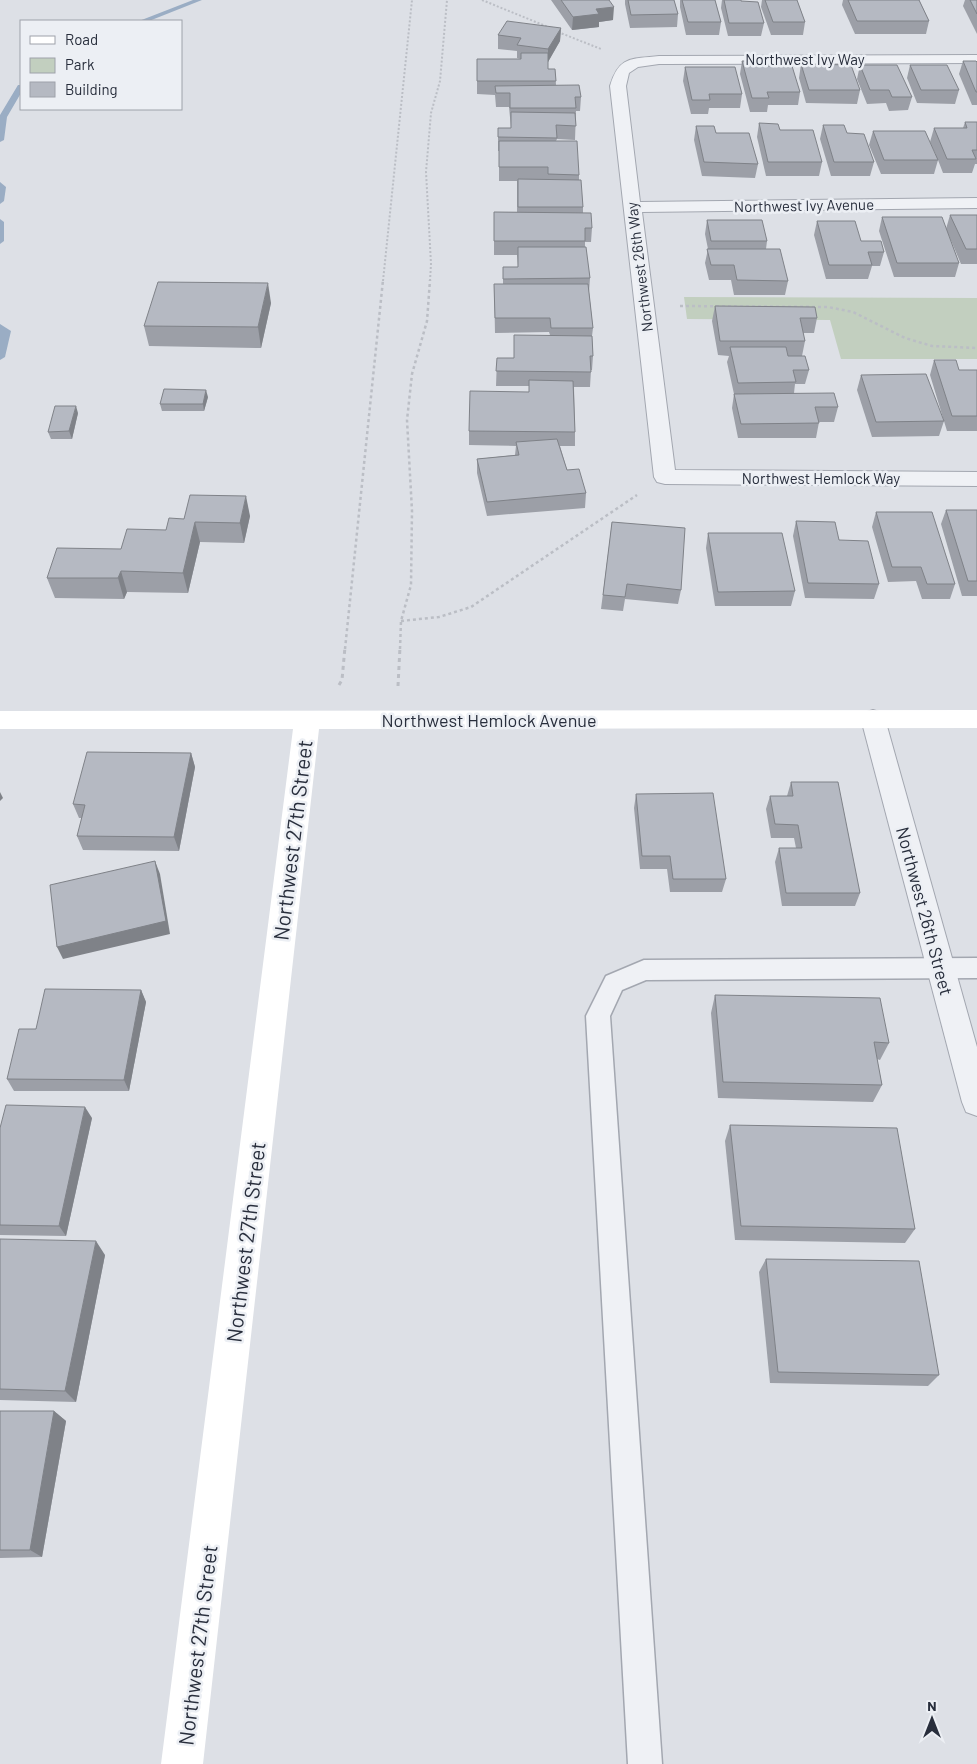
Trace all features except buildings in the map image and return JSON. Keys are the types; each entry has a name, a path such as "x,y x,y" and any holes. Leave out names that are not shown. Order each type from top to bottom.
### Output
{"street":[{"name":"Northwest Ivy Way","path":"634,63 685,59 977,59"},
{"name":"Northwest 26th Way","path":"634,63 622,71 618,86 665,477"},
{"name":"Northwest Ivy Avenue","path":"632,207 977,203"},
{"name":"Northwest Hemlock Way","path":"665,477 977,479"},
{"name":"Northwest 26th Street","path":"873,719 977,1102"},
{"name":"Northwest Hemlock Avenue","path":"0,720 977,719"},
{"name":"Northwest 27th Street","path":"182,1764 307,721"}],"lane":[{"path":"645,1764 598,1016 614,983 644,970 977,968"}],"path":[{"path":"307,721 342,680 412,0"},
{"path":"396,721 401,622 411,585 412,511 407,420 412,374 427,321 431,264 427,157 430,114 440,81 447,0"},
{"path":"482,0 634,63"},
{"path":"644,306 828,307 853,312 905,338 932,346 958,349 977,348"},
{"path":"401,622 439,617 472,607 665,477"}],"green space":[{"path":"684,297 977,298 977,359 841,359 830,320 687,319"}],"waterway":[{"path":"146,20 199,0"},
{"path":"0,140 3,117 20,89"},
{"path":"0,185 2,187 0,201"},
{"path":"0,222 0,241"},
{"path":"0,327 6,331 0,357"}]}
